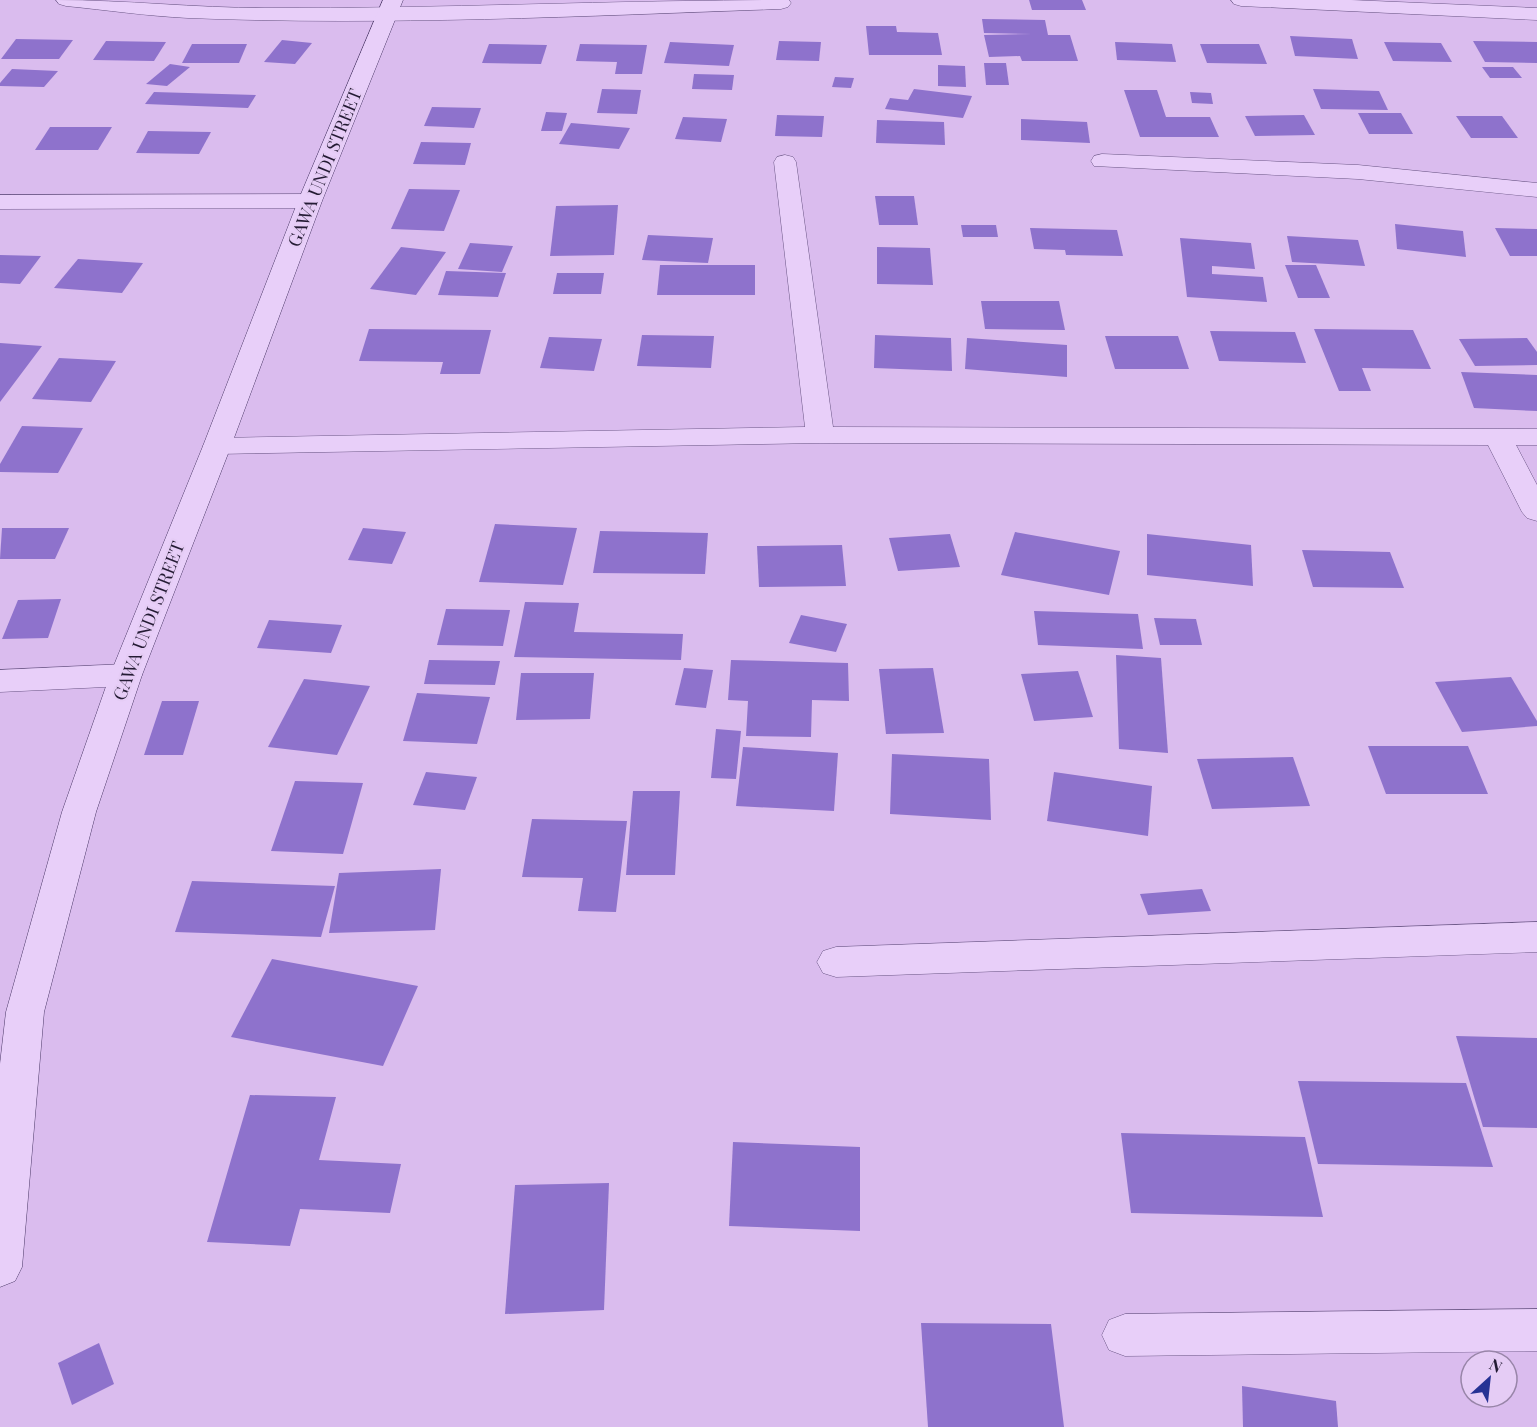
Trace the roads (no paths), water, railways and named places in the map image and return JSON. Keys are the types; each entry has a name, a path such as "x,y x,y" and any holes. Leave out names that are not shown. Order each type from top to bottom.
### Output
{"street":[{"path":"66,0 223,14 391,7 543,12 781,3"},
{"path":"1241,0 1407,10 1537,14"},
{"name":"GAWA UNDI STREET","path":"0,1267 8,1110 25,1012 79,812 126,675 218,446 310,201 391,7"},
{"path":"1102,161 1358,172 1537,190"},
{"path":"785,162 820,435"},
{"path":"0,202 310,201"},
{"path":"218,446 820,435 1537,437"},
{"path":"1498,438 1537,512"},
{"path":"0,681 126,675"},
{"path":"836,962 1537,937"},
{"path":"1125,1335 1537,1330"}]}
